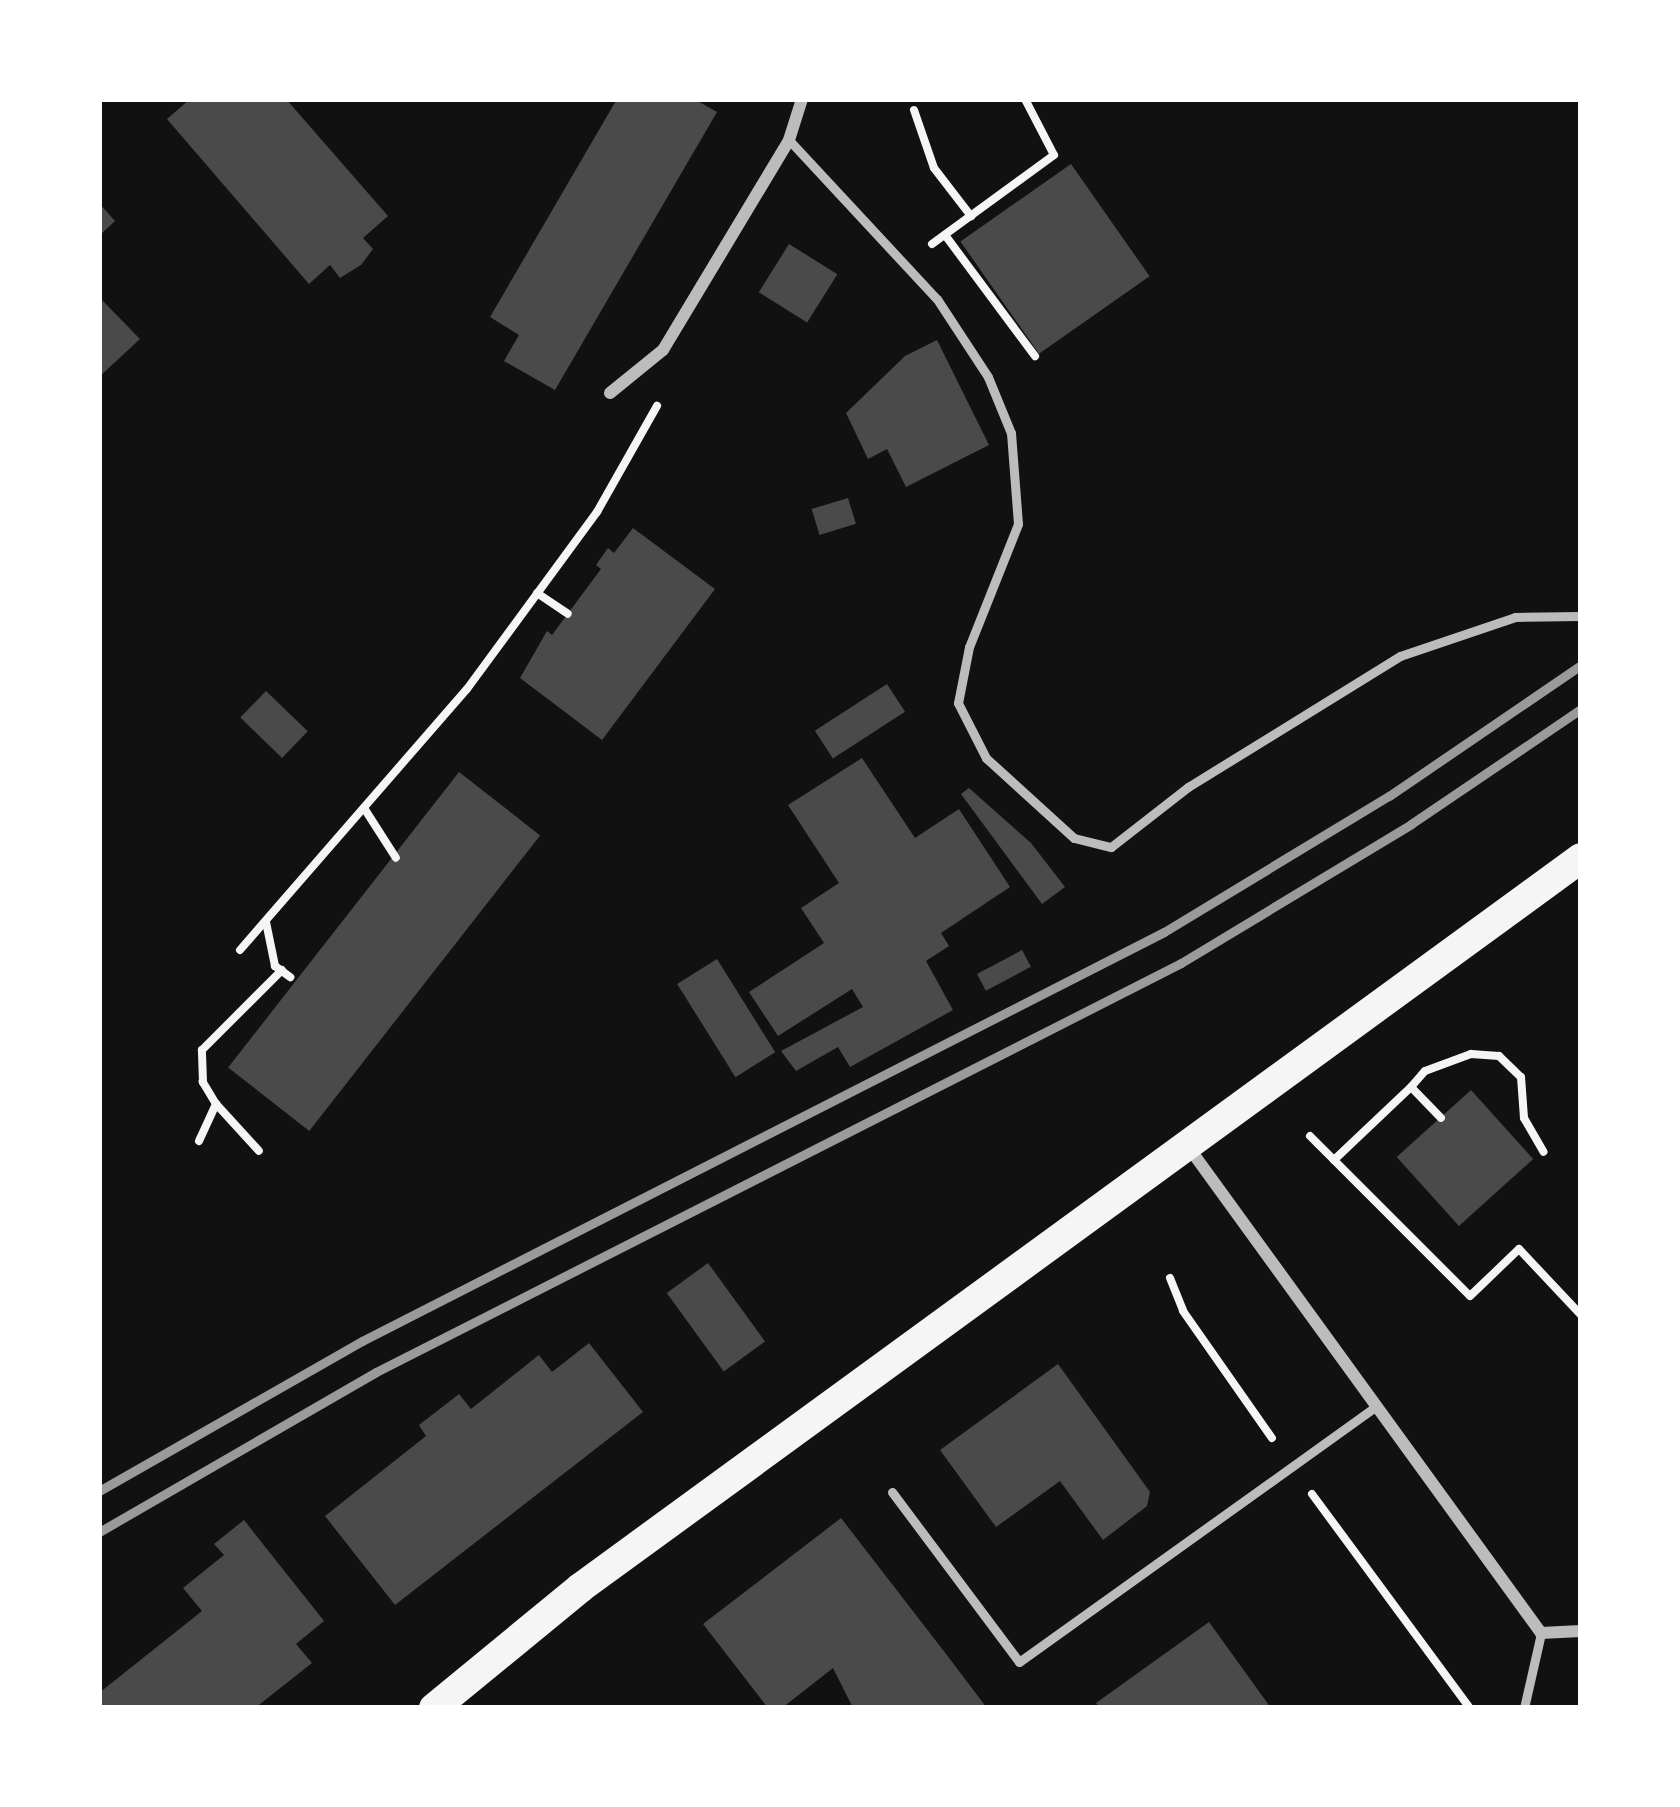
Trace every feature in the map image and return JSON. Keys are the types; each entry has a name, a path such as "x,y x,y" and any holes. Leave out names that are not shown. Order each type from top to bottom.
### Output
{"main road":[{"path":"434,1708 580,1588 1581,858"}],"street":[{"path":"610,393 663,350 789,140 802,99"},
{"path":"1186,1144 1541,1634 1581,1631"}],"lane":[{"path":"789,140 906,263 988,377 1018,471 1018,524 969,647 958,703 986,758 1074,838 1111,847 1188,787 1400,656 1515,617 1581,616"},
{"path":"892,1492 1019,1662 1376,1406"},
{"path":"1524,1708 1541,1634"}],"path":[{"path":"906,263 1054,155 1024,99"},
{"path":"914,110 915,132 934,168 971,216"},
{"path":"945,235 1035,356"},
{"path":"240,950 467,689 597,512 615,469"},
{"path":"537,593 568,614"},
{"path":"364,808 381,847 396,858"},
{"path":"259,1151 216,1104 203,1082 202,1050 286,973 266,921"},
{"path":"1334,1160 1425,1071 1471,1054 1498,1056 1521,1077 1524,1118 1544,1152"},
{"path":"1411,1087 1441,1118"},
{"path":"199,1141 216,1104"},
{"path":"1310,1136 1470,1296 1519,1249 1581,1315"}],"building":[{"path":"190,99 286,99 388,216 363,238 373,249 361,265 340,278 330,265 309,284 167,119"},
{"path":"617,99 694,99 717,112 555,390 504,361 519,335 490,317"},
{"path":"1071,164 1150,276 1039,354 960,241"},
{"path":"99,203 115,221 99,236"},
{"path":"789,244 837,274 807,323 759,292"},
{"path":"99,297 140,339 99,377"},
{"path":"937,340 989,445 906,487 887,449 868,459 846,413 905,356"},
{"path":"848,498 856,524 820,535 812,509"},
{"path":"633,528 715,589 602,740 520,678 547,631 552,635 601,569 596,565 608,548 614,553"},
{"path":"887,684 905,712 833,759 815,731"},
{"path":"266,691 308,731 282,758 240,718"},
{"path":"862,758 915,838 959,809 1010,887 941,933 949,946 926,961 953,1010 850,1067 838,1047 796,1071 781,1051 863,1007 852,989 778,1036 749,992 824,943 801,908 839,883 788,805"},
{"path":"459,772 540,835 309,1131 228,1068"},
{"path":"969,788 1031,843 1065,887 1042,904 961,794"},
{"path":"1022,950 1031,967 986,991 977,974"},
{"path":"717,959 775,1052 735,1077 677,984"},
{"path":"1471,1090 1533,1159 1459,1226 1397,1157"},
{"path":"708,1263 765,1341 724,1371 667,1293"},
{"path":"589,1343 643,1412 395,1605 325,1516 426,1436 419,1425 459,1394 471,1409 539,1355 552,1372"},
{"path":"1058,1364 1150,1492 1147,1506 1103,1540 1060,1481 996,1527 940,1450"},
{"path":"841,1518 987,1708 853,1708 833,1668 782,1708 768,1708 703,1624"},
{"path":"244,1520 324,1621 296,1644 312,1663 255,1708 99,1708 99,1693 202,1611 183,1588 224,1555 214,1544"},
{"path":"1209,1622 1271,1708 1100,1708 1096,1703"}],"railway":[{"path":"99,1491 362,1341 1164,932 1389,796 1581,665"},
{"path":"99,1532 376,1372 1181,963 1411,824 1581,709"}]}
